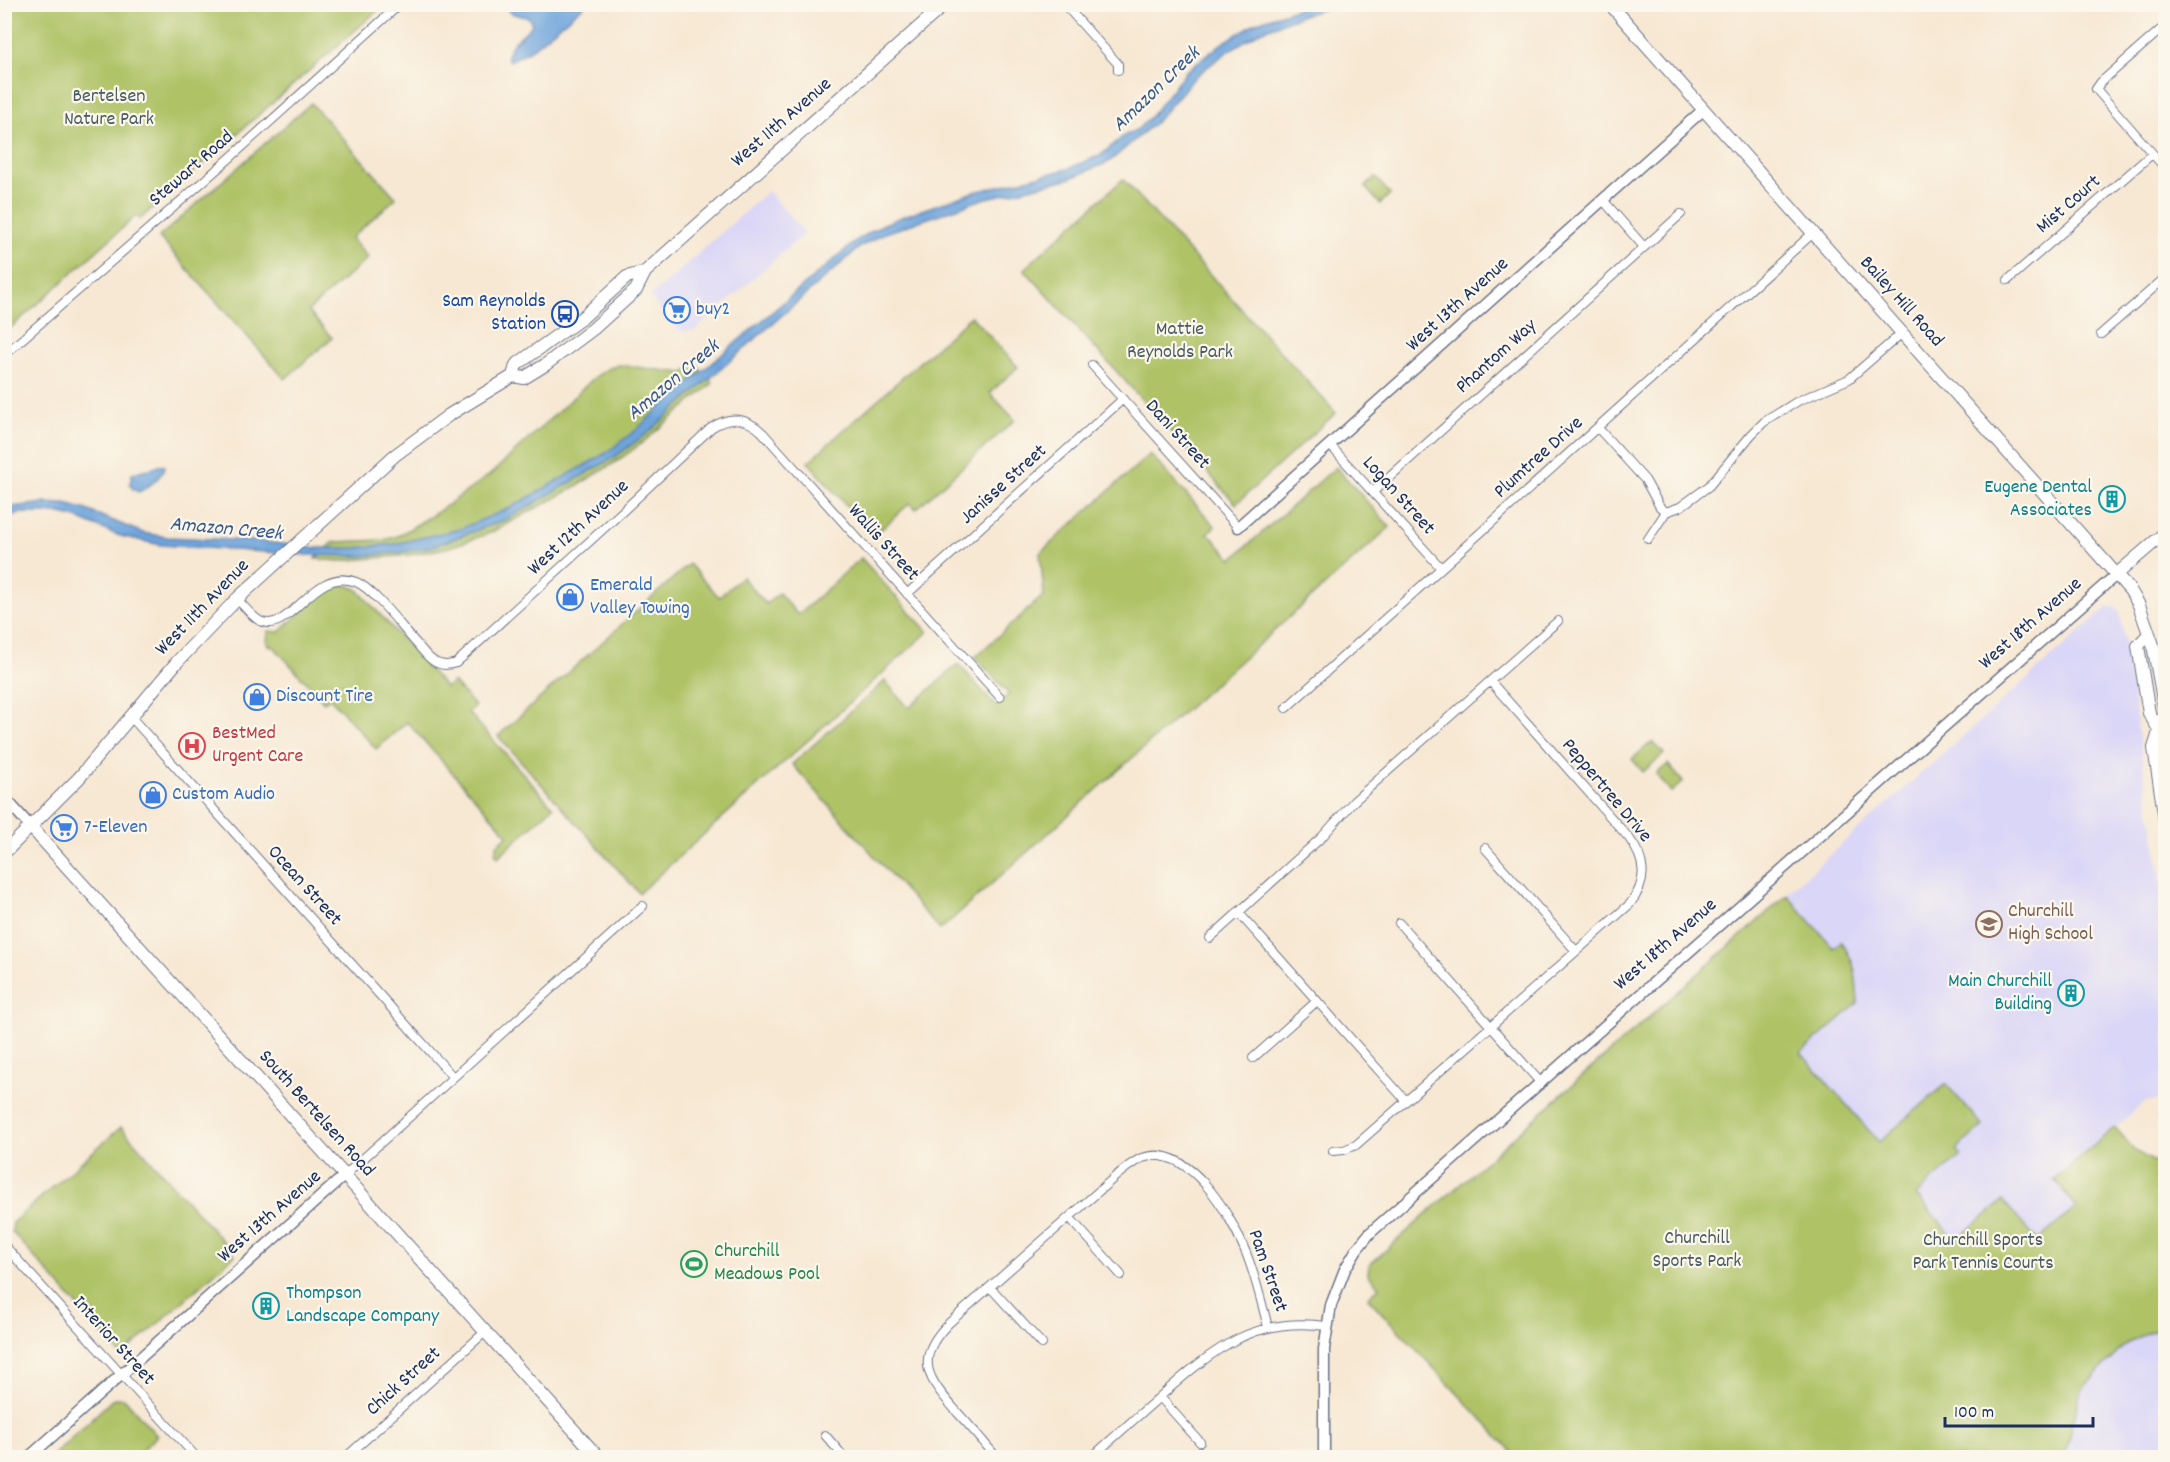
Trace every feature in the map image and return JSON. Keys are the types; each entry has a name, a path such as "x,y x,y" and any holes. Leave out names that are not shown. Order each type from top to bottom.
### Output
{"main road":[{"name":"West 11th Avenue","path":"4,853 79,778 196,640 270,568 414,441 449,415 513,376 525,378 585,335 636,290 645,272 945,4"},
{"name":"Bailey Hill Road","path":"1610,4 2130,590 2139,605 2148,635 2139,646 2150,713 2163,735 2154,748 2166,826"},
{"name":"West 18th Avenue","path":"2117,574 2166,532"},
{"name":"South Bertelsen Road","path":"31,826 598,1458"}],"street":[{"name":"Stewart Road","path":"4,355 230,158 400,4"},
{"path":"1064,4 1118,64 1118,70"},
{"path":"2166,25 2101,81 2096,89 2166,169"},
{"name":"West 13th Avenue","path":"1238,527 1702,110"},
{"name":"Mist Court","path":"2008,280 2152,154"},
{"path":"1603,200 1644,247"},
{"name":"Phantom Way","path":"1373,492 1681,214"},
{"name":"Plumtree Drive","path":"1286,708 1813,233"},
{"path":"2101,334 2166,277"},
{"path":"1648,539 1666,512 1680,507 1708,486 1764,422 1798,401 1849,379 1902,333"},
{"name":"Dani Street","path":"1092,365 1238,527"},
{"name":"Janisse Street","path":"907,594 1123,399"},
{"name":"Wallis Street","path":"736,418 755,426 999,697"},
{"name":"West 12th Avenue","path":"237,599 262,622 271,622 286,616 326,582 336,579 354,582 368,590 430,659 446,665 456,663 711,428 720,422 736,418"},
{"path":"1598,428 1645,480 1660,507 1666,512"},
{"name":"Logan Street","path":"1330,445 1441,568"},
{"name":"West 18th Avenue","path":"1323,1458 1326,1326 1330,1305 1345,1269 1370,1233 2117,574"},
{"path":"1210,938 1328,831 1354,801 1558,621"},
{"name":"Peppertree Drive","path":"1333,1151 1344,1150 1356,1145 1491,1027 1636,896 1643,880 1641,860 1629,838 1490,681"},
{"name":"Ocean Street","path":"131,717 453,1077"},
{"name":"South Bertelsen Road","path":"4,797 31,826"},
{"path":"1485,848 1575,951"},
{"name":"West 13th Avenue","path":"28,1458 643,906"},
{"path":"1238,912 1406,1101"},
{"path":"1399,923 1540,1082"},
{"path":"1252,1058 1317,1001"},
{"name":"Pam Street","path":"997,1458 931,1380 928,1367 931,1348 942,1330 1121,1172 1141,1159 1160,1156 1183,1164 1195,1173 1209,1189 1233,1225 1249,1261 1268,1327"},
{"path":"1070,1218 1121,1275"},
{"name":"Interior Street","path":"4,1245 196,1458"},
{"path":"990,1287 1042,1344"},
{"path":"1091,1458 1212,1352 1247,1334 1268,1327 1296,1324 1326,1326"},
{"name":"Chick Street","path":"345,1458 485,1332"},
{"path":"1160,1397 1200,1442"},
{"path":"825,1435 845,1458"}],"shaded area":[{"path":"768,191 805,233 694,331 680,331 650,297"},
{"name":"Churchill High School","path":"2108,607 2115,607 2120,612 2165,906 2165,1099 2145,1102 2054,1180 2077,1207 2038,1241 1956,1241 1916,1195 1960,1157 1956,1150 1946,1084 1879,1142 1801,1053 1858,1003 1851,956 1841,942 1834,948 1787,893"},
{"path":"2165,1326 2165,1457 2065,1458 2079,1397 2085,1386 2128,1342"}],"green space":[{"name":"Bertelsen Nature Park","path":"5,4 384,5 140,219 136,216 5,333"},
{"path":"311,103 396,198 351,238 368,258 308,311 332,338 285,379 159,237"},
{"path":"1375,177 1390,194 1380,204 1365,187"},
{"name":"Mattie Reynolds Park","path":"1123,179 1336,413 1236,504 1024,269"},
{"path":"971,316 1018,367 990,393 1015,420 916,509 910,503 874,536 808,462"},
{"path":"695,364 713,383 642,443 570,490 490,533 450,547 410,555 340,561 315,559 334,542 384,540 398,536 436,513 491,474 594,378 607,369 619,365 683,373"},
{"path":"1150,454 1215,526 1208,533 1232,559 1336,467 1390,527 940,930 792,764 885,681 909,708 958,664 996,706 1009,694 975,657 1044,595 1040,553"},
{"path":"861,558 928,632 639,893 498,736 689,564 719,597 742,577 766,604 779,593 798,615"},
{"path":"347,585 357,589 446,688 453,682 475,706 468,712 553,807 498,857 495,853 497,845 508,835 407,722 376,749 330,698 324,702 275,648 267,644 268,631 279,632 327,588"},
{"path":"1653,741 1664,754 1643,772 1632,759"},
{"path":"1668,764 1683,782 1671,792 1656,774"},
{"name":"Churchill Sports Park","path":"1787,895 1834,948 1841,942 1853,964 1857,986 1858,1003 1801,1053 1879,1142 1946,1084 1983,1126 1956,1150 1961,1156 1916,1195 1956,1240 2003,1201 2038,1240 2077,1207 2054,1180 2115,1127 2135,1151 2165,1168 2165,1326 2128,1342 2085,1386 2079,1397 2065,1457 1517,1457 1368,1298 1379,1287 1368,1274 1369,1265"},
{"path":"121,1127 235,1255 122,1356 12,1232 13,1222"},
{"path":"114,1398 124,1398 157,1436 134,1457 51,1457"}],"water":[{"path":"504,5 585,5 529,51 510,61 507,58 510,48 532,25 529,18 510,13"},
{"path":"1308,5 1341,5 1303,15 1261,31 1230,50 1196,76 1157,121 1109,162 1068,179 983,199 883,234 860,247 649,432 613,458 507,519 434,546 361,556 309,555 161,545 120,536 74,517 56,513 20,513 5,517 4,508 45,503 65,504 84,509 143,533 167,537 257,541 317,548 354,548 394,544 460,529 512,507 606,453 636,430 857,240 901,217 974,192 1067,169 1101,155 1124,136 1138,129 1152,115 1186,71 1221,44 1257,22"},
{"path":"160,465 165,466 158,478 150,485 138,492 132,488 130,484 132,474"}],"place":[{"name":"buy2","path":"677,310"},
{"name":"Sam Reynolds Station","path":"565,314"},
{"name":"Eugene Dental Associates","path":"2112,499"},
{"name":"Emerald Valley Towing","path":"570,597"},
{"name":"Discount Tire","path":"257,697"},
{"name":"BestMed Urgent Care","path":"192,746"},
{"name":"Custom Audio","path":"153,795"},
{"name":"7-Eleven","path":"64,828"},
{"name":"Churchill High School","path":"1989,924"},
{"name":"Main Churchill Building","path":"2071,993"},
{"name":"Churchill Meadows Pool","path":"694,1264"},
{"name":"Thompson Landscape Company","path":"266,1306"}],"water label":[{"name":"Amazon Creek","path":"1157,90"},
{"name":"Amazon Creek","path":"674,381"},
{"name":"Amazon Creek","path":"226,530"}],"park label":[{"name":"Churchill Sports Park Tennis Courts","path":"1983,1252"}]}
